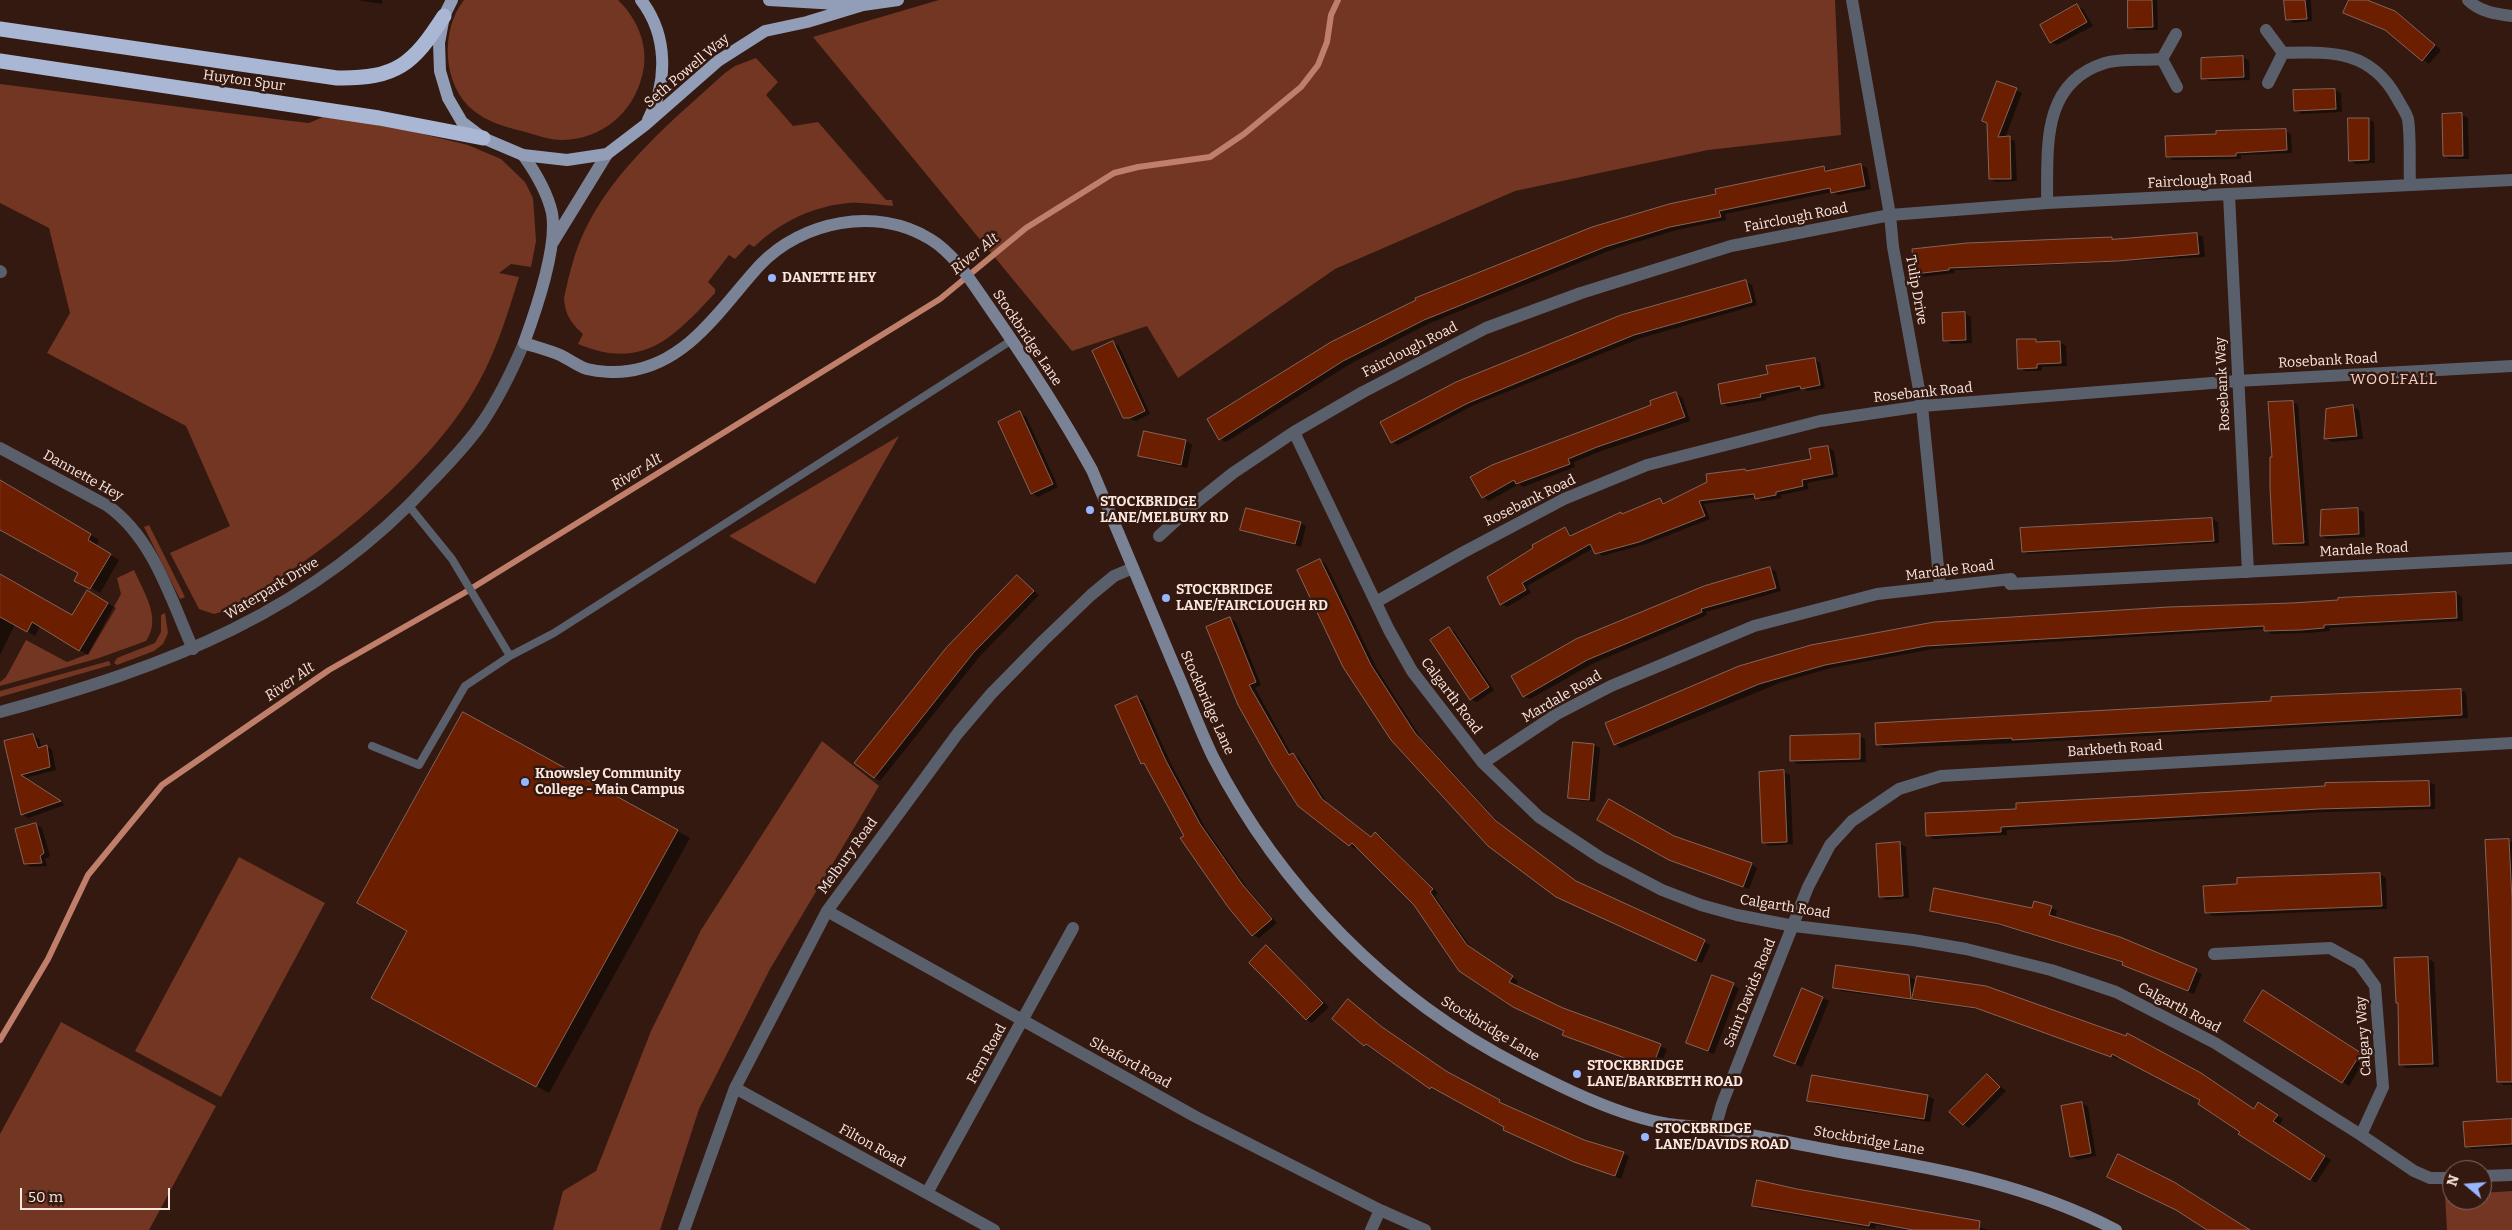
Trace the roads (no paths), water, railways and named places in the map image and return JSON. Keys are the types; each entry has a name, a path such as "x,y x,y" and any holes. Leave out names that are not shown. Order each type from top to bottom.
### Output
{"highway":[{"name":"Huyton Spur","path":"0,30 328,76 363,78 391,71 408,62 430,37 444,16"},
{"name":"Huyton Spur","path":"0,61 380,118 483,138"}],"main road":[{"path":"452,0 444,16 439,43 440,62 448,98 462,122 483,138 523,155 567,160 607,154"},
{"path":"641,0 651,13 662,52 660,92 645,125"},
{"name":"Seth Powell Way","path":"769,0 863,5"},
{"name":"Seth Powell Way","path":"607,154 645,125 718,61 765,31 807,22 863,5 898,0"},
{"path":"524,343 553,242 607,154"},
{"path":"523,155 538,176 546,194 552,214 553,242"},
{"name":"Stockbridge Lane","path":"524,343 560,355 586,369 627,372 644,368 676,353 690,342 761,264 794,237 843,222 876,222 912,231 935,243 959,267 975,287 1012,340 1072,434 1092,470 1212,756 1244,810 1289,874 1324,916 1363,955 1403,990 1457,1030 1502,1056 1552,1082 1605,1105 1665,1123 1715,1129 1952,1171 2028,1193 2116,1230"}],"street":[{"name":"Tulip Drive","path":"1852,0 1890,215 1893,247 1922,406 1940,587"},
{"path":"2468,0 2473,5 2492,14 2512,16"},
{"path":"2266,30 2283,53"},
{"path":"2162,59 2176,34"},
{"path":"2283,53 2330,52 2352,58 2376,71 2393,91 2408,117 2410,184"},
{"path":"2268,83 2283,53"},
{"path":"2162,59 2177,87"},
{"path":"2047,203 2048,132 2058,100 2074,79 2105,63 2162,59"},
{"name":"Fairclough Road","path":"1159,536 1193,505 1233,473 1294,432 1363,392 1486,328 1581,292 1731,246 1890,215 2047,203 2512,180"},
{"name":"Rosebank Way","path":"2229,194 2248,572"},
{"name":"Waterpark Drive","path":"0,712 98,684 193,649 235,630 314,585 375,538 409,506 482,424 512,370 524,343"},
{"name":"Rosebank Road","path":"1376,602 1462,553 1564,499 1647,465 1820,421 1922,406 2238,382 2512,366"},
{"name":"Calgarth Road","path":"1294,432 1376,602 1412,671 1483,763 1540,817 1601,858 1662,890 1701,905 1737,915 1794,926 1913,940 1966,949 2051,970 2116,992 2215,1043 2424,1177 2442,1178"},
{"name":"Dannette Hey","path":"0,448 108,506 123,517 146,546 193,649"},
{"name":"Mardale Road","path":"1483,763 1557,714 1611,686 1754,626 1877,594 2011,579 2010,584 2512,558"},
{"name":"Melbury Road","path":"684,1230 735,1088 826,911 958,733 991,694 1091,595 1114,576 1133,568"},
{"name":"Barkbeth Road","path":"1794,926 1808,887 1830,846 1852,821 1899,788 1941,776 2512,743"},
{"name":"Sleaford Road","path":"826,911 1196,1117 1380,1210 1424,1230"},
{"name":"Saint Davids Road","path":"1715,1129 1722,1104 1794,926"},
{"name":"Fern Road","path":"927,1193 1073,928"},
{"name":"Calgary Way","path":"2214,954 2330,948 2359,964 2375,986 2383,1087 2361,1135"},
{"name":"Filton Road","path":"735,1088 994,1230"},
{"path":"2492,1176 2512,1175"},
{"path":"1371,1230 1380,1210"}],"lane":[{"path":"372,746 418,765 465,686 510,656 554,633 1012,340"},
{"path":"409,506 452,559 510,656"}],"waterway":[{"name":"River Alt","path":"0,1040 48,959 88,875 162,785 329,670 464,593 940,299 1026,228 1114,173 1138,167 1210,157 1244,134 1301,87 1318,65 1327,42 1331,15 1338,0"}],"place":[{"name":"DANETTE HEY","path":"772,278"},
{"name":"STOCKBRIDGE LANE/MELBURY RD","path":"1090,510"},
{"name":"STOCKBRIDGE LANE/FAIRCLOUGH RD","path":"1166,598"},
{"name":"Knowsley Community College - Main Campus","path":"525,782"},
{"name":"STOCKBRIDGE LANE/BARKBETH ROAD","path":"1577,1074"},
{"name":"STOCKBRIDGE LANE/DAVIDS ROAD","path":"1645,1137"}],"district":[{"name":"WOOLFALL","path":"2394,380"}]}
